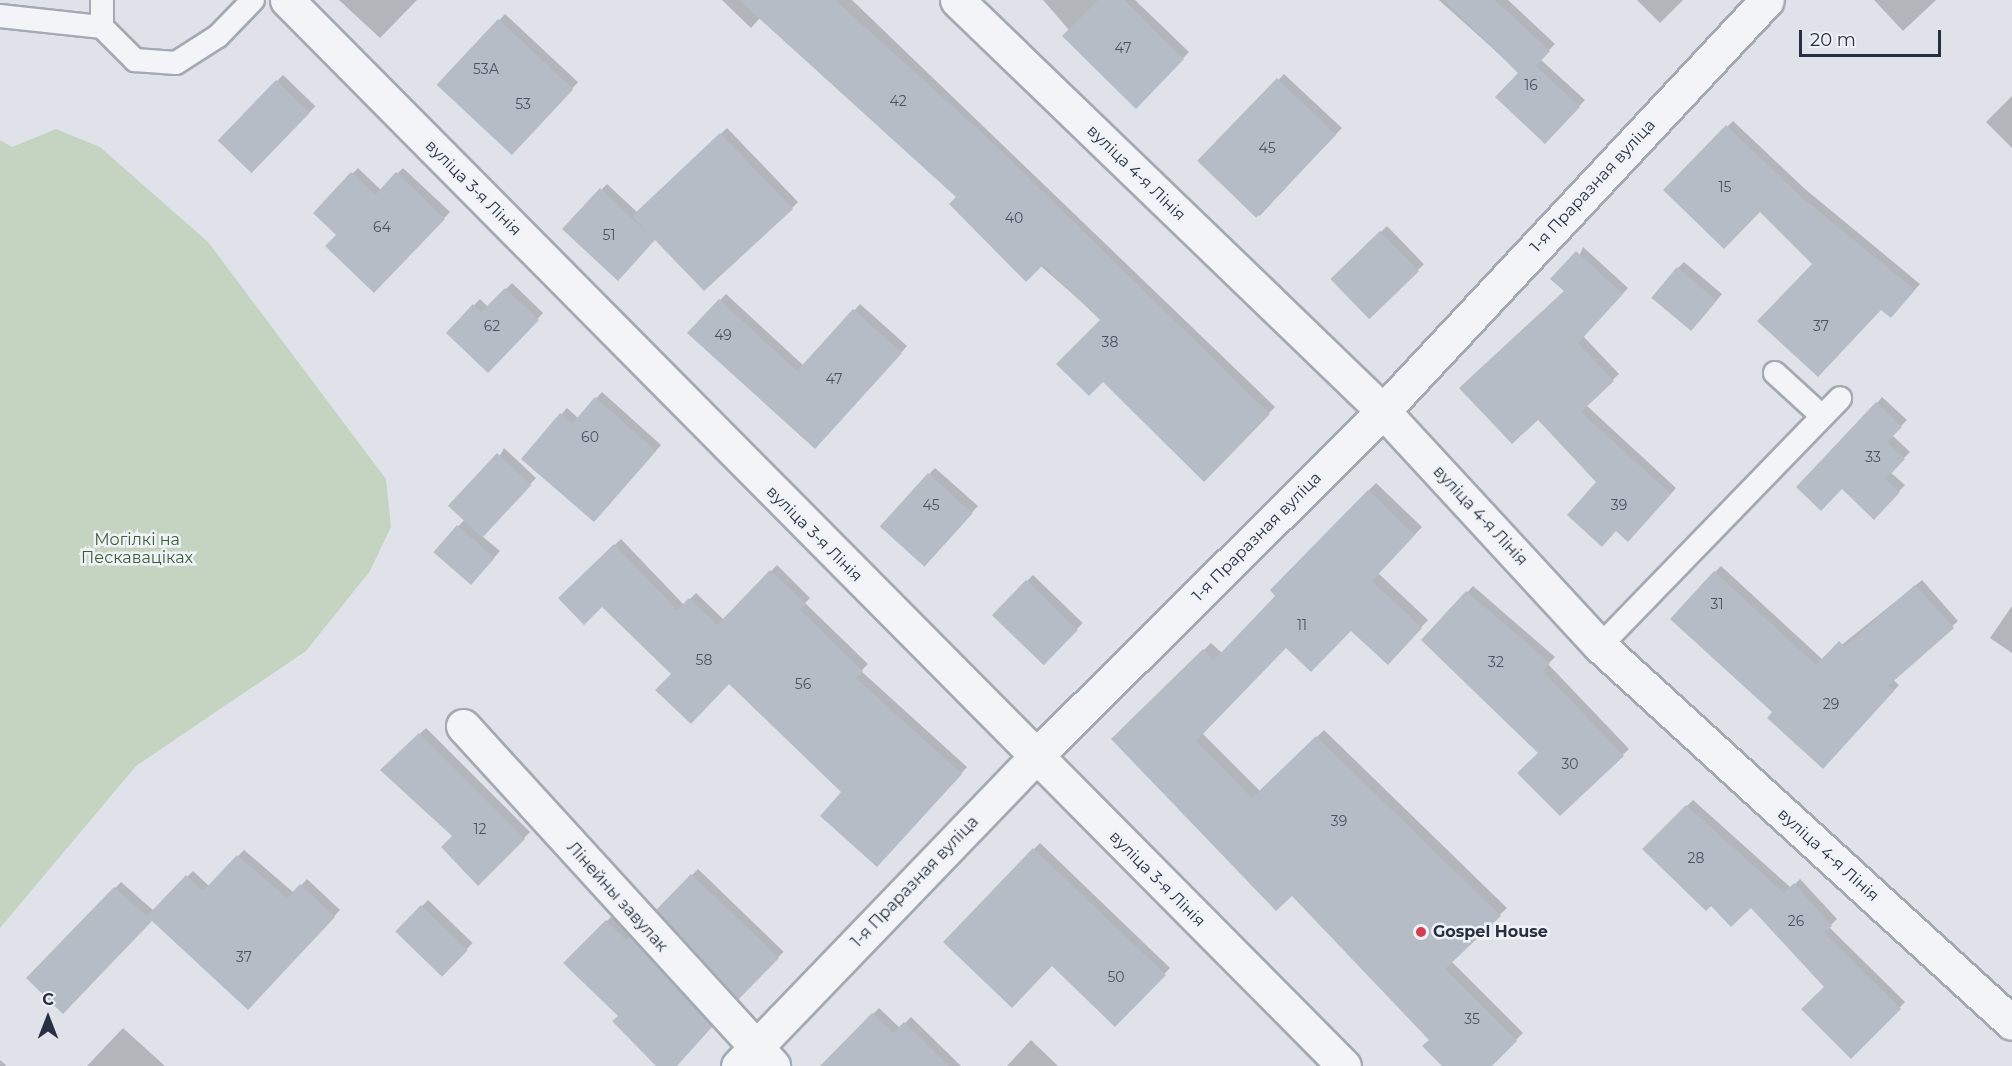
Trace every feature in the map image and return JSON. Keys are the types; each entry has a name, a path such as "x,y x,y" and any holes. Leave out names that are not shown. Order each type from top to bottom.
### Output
{"street":[{"name":"вуліца 3-я Лінія","path":"287,0 1035,757 1344,1066"},
{"name":"вуліца 4-я Лінія","path":"957,0 1383,411 1600,646 2012,1023"},
{"name":"1-я Праразная вуліца","path":"756,1060 1035,757 1383,411 1767,0"},
{"name":"Лінейны завулак","path":"463,726 756,1060"}],"lane":[{"path":"102,0 102,27"},
{"path":"0,16 102,27 135,60 176,63 218,36 253,0"},
{"path":"1775,373 1822,416"},
{"path":"1600,646 1840,398"}],"green space":[{"name":"Могілкі на Пескаваціках","path":"56,129 100,147 208,242 386,479 391,527 370,571 306,651 136,766 0,928 0,140 12,147"}],"building":[{"path":"739,0 835,0 992,142 1270,414 1204,482 1103,382 1089,396 1056,364 1100,320 1043,265 1026,282 949,204 956,197"},
{"path":"1098,0 1124,0 1184,59 1136,109 1062,36"},
{"path":"1444,0 1495,0 1550,51 1536,66 1580,107 1545,144 1495,97 1518,73"},
{"path":"498,19 573,89 512,155 437,85"},
{"path":"1277,78 1336,135 1256,218 1197,161"},
{"path":"276,80 310,113 251,173 218,140"},
{"path":"1726,125 1799,195 1915,290 1891,318 1881,310 1818,377 1757,321 1812,264 1760,212 1724,249 1663,190"},
{"path":"720,133 793,209 704,291 655,240 618,281 562,229 600,188 651,236 632,216"},
{"path":"351,172 375,195 396,172 445,219 374,293 325,246 336,235 313,213"},
{"path":"1380,231 1419,271 1369,319 1330,279"},
{"path":"1576,251 1623,294 1578,343 1614,381 1581,412 1671,494 1628,542 1616,531 1602,547 1567,515 1596,482 1538,420 1512,444 1459,388 1564,291 1550,279"},
{"path":"1677,267 1717,300 1691,331 1651,298"},
{"path":"505,288 539,320 488,373 446,333 473,304 481,312"},
{"path":"719,299 797,371 853,309 902,353 815,449 687,333"},
{"path":"595,397 656,451 594,522 521,459 560,413 572,424"},
{"path":"1876,402 1902,427 1887,442 1905,459 1886,479 1900,492 1874,520 1842,489 1821,511 1796,487"},
{"path":"497,453 531,485 482,538 448,506"},
{"path":"928,473 973,513 924,567 880,527"},
{"path":"1368,490 1415,535 1372,581 1422,628 1388,665 1351,631 1311,672 1286,648 1196,741 1252,798 1316,736 1501,916 1445,969 1517,1041 1492,1066 1442,1066 1422,1046 1429,1040 1292,896 1276,911 1111,739 1203,649 1214,660 1275,596 1270,590"},
{"path":"457,525 495,558 471,585 433,552"},
{"path":"614,544 677,610 689,598 717,625 770,570 806,604 800,610 863,671 856,678 962,774 877,867 820,816 841,792 729,684 691,724 655,690 671,674 602,607 584,625 558,598"},
{"path":"1714,571 1816,665 1839,641 1845,647 1915,585 1954,628 1888,686 1894,691 1823,769 1767,718 1772,712 1670,619"},
{"path":"1026,580 1078,630 1044,665 992,615"},
{"path":"1466,591 1550,663 1543,671 1624,756 1560,816 1517,773 1538,753 1421,640"},
{"path":"419,733 525,839 478,886 441,847 452,836 380,770"},
{"path":"1686,805 1784,893 1794,883 1832,926 1824,933 1901,1009 1851,1059 1801,1009 1824,987 1751,908 1731,927 1711,906 1706,911 1642,849"},
{"path":"1033,848 1166,975 1115,1027 1052,966 1012,1008 943,942"},
{"path":"237,855 287,898 300,884 335,917 248,1010 152,921 63,1014 26,978 114,887 147,916 186,875 203,891"},
{"path":"691,874 779,958 738,1000 656,910"},
{"path":"421,905 468,950 442,977 395,932"},
{"path":"606,920 626,940 630,937 712,1027 677,1066 656,1066 612,1021 618,1016 563,963"},
{"path":"872,1013 893,1033 904,1022 949,1066 820,1066"}],"place":[{"name":"Gospel House","path":"1421,932"}]}
